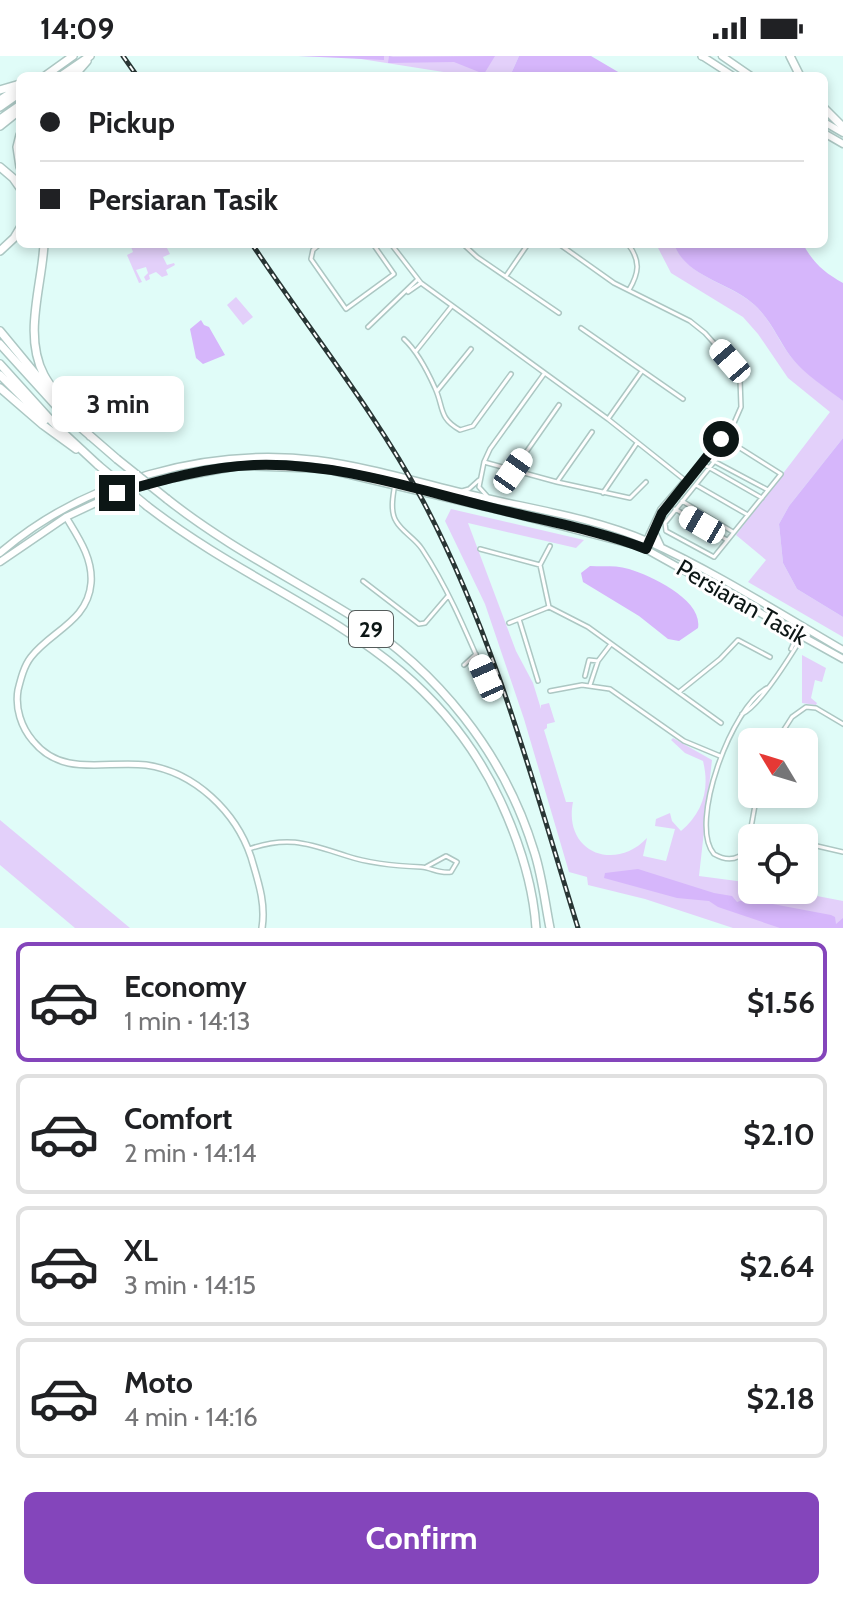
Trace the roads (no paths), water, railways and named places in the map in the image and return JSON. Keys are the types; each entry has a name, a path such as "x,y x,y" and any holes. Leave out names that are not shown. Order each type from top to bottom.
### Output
{"highway":[{"path":"49,72 73,56"},
{"path":"67,72 90,56"},
{"path":"77,72 90,56"},
{"path":"0,126 16,112"},
{"path":"0,167 16,182"},
{"path":"0,251 16,235"},
{"path":"44,248 35,320 38,361 50,384 90,436"},
{"path":"0,331 70,418"},
{"name":"29","path":"0,344 70,418 167,499 231,546 381,636 447,695 489,752 521,813 536,855 550,928"},
{"name":"29","path":"0,364 57,427 147,506 214,554 365,642 433,699 475,755 501,804 529,879 535,928"},
{"path":"0,375 36,413 57,427"},
{"path":"0,388 67,445 85,454"}],"main road":[{"path":"702,56 727,72"},
{"path":"722,56 745,72"},
{"name":"Persiaran Tasik","path":"0,553 71,505 106,490 186,465 283,457 318,460 396,476 634,536 843,659"},
{"name":"Persiaran Tasik","path":"0,562 66,517 117,493 228,467 312,468 661,547 843,650"},
{"path":"634,536 651,531 661,547"}],"street":[{"path":"315,248 311,259 346,309 394,275 376,248"},
{"path":"394,248 419,281 451,307 608,419 686,481"},
{"path":"467,248 559,313"},
{"path":"506,276 525,248"},
{"path":"565,248 629,290 700,328 730,361 740,379 742,396 738,416 658,517 646,545"},
{"path":"629,290 639,268 630,248"},
{"path":"368,327 419,281"},
{"path":"416,351 451,307"},
{"path":"581,328 683,399"},
{"path":"404,339 416,351 437,391 445,419 460,430 469,429 511,374"},
{"path":"437,391 471,349"},
{"path":"608,419 642,371"},
{"path":"492,500 479,487 484,462 544,374"},
{"path":"513,471 559,405"},
{"path":"557,482 592,432"},
{"path":"603,493 638,442"},
{"path":"732,443 781,472 714,557 666,531 665,523 710,468 727,445 732,443"},
{"path":"706,457 768,490"},
{"path":"484,462 630,498 646,482"},
{"path":"701,463 762,498"},
{"path":"396,476 393,509 396,521 423,550 449,595 486,678 484,691"},
{"path":"459,492 474,486 481,477"},
{"path":"696,485 748,515"},
{"path":"682,501 734,532"},
{"path":"675,509 729,541"},
{"path":"66,517 87,554 91,586 78,614 36,651 23,672 17,700 25,731 39,748 65,763 86,766 144,765 190,782 216,800 241,833 248,849 262,899 262,928"},
{"path":"549,607 540,565 550,546"},
{"path":"480,549 540,565"},
{"path":"363,581 419,624 425,623 449,595"},
{"path":"509,623 549,607 588,627 721,723"},
{"path":"519,619 538,681"},
{"path":"738,857 719,857 709,848 709,812 720,756 742,714 750,711 767,688 804,627"},
{"path":"679,692 720,659 736,641 741,640 770,657"},
{"path":"590,685 598,661 611,644"},
{"path":"464,665 476,654"},
{"path":"585,676 589,659 598,661"},
{"path":"550,691 590,685 617,693 673,735 720,756"},
{"path":"785,728 792,717 806,707 816,708 843,724"},
{"path":"248,849 287,841 301,842 371,862 399,867 426,867 447,873 455,869 457,862 446,856 426,867"},
{"path":"818,846 843,852"}],"railway":[{"path":"123,56 134,72"},
{"path":"255,248 384,435 423,501 448,552 511,711 578,928"}]}
